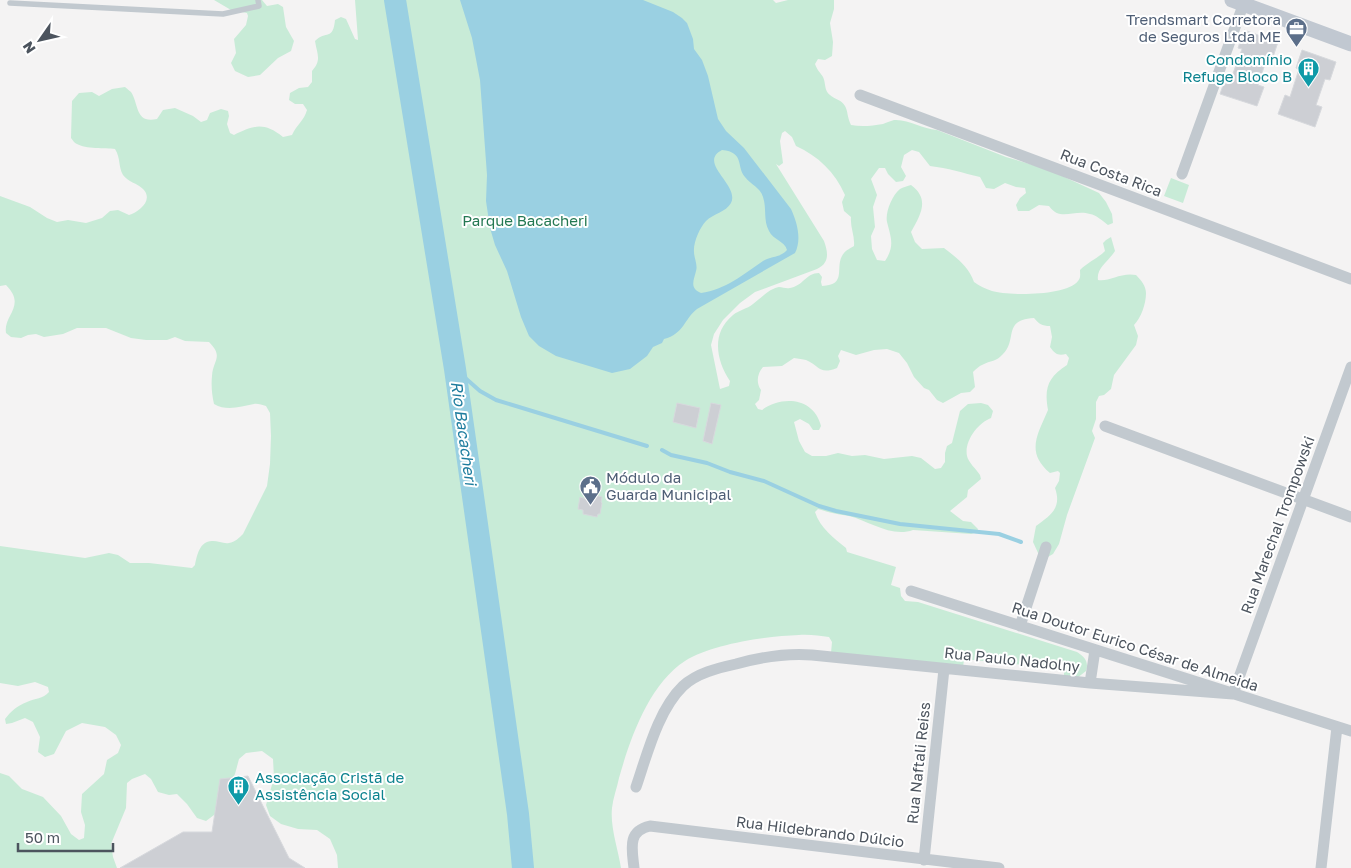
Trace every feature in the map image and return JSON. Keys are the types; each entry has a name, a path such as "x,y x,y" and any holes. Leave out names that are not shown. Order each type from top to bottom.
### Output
{"main road":[{"path":"1240,2 1351,44"}],"street":[{"path":"1182,174 1240,2"},
{"name":"Rua Costa Rica","path":"860,95 1351,279"},
{"name":"Rua Marechal Trompowski","path":"1233,694 1351,367"},
{"path":"1105,426 1351,517"},
{"path":"1020,626 1046,546"},
{"name":"Rua Doutor Eurico César de Almeida","path":"911,591 1351,731"},
{"path":"1090,683 1095,650"},
{"name":"Rua Paulo Nadolny","path":"636,787 656,731 674,697 683,686 697,677 730,665 787,654 1090,683 1233,694"},
{"name":"Rua Naftali Reiss","path":"924,860 944,668"},
{"path":"1321,868 1337,727"},
{"name":"Rua Hildebrando Dúlcio","path":"634,868 634,838 638,831 650,826 999,868"}],"lane":[{"path":"10,3 223,14 259,6 258,0"}],"green space":[{"path":"214,0 262,0 267,6 278,4 283,7 286,27 294,41 291,51 278,58 260,75 248,77 235,71 231,63 236,53 234,39 246,25 248,16 247,13 231,10"},
{"name":"Parque Bacacheri","path":"355,0 773,0 776,3 788,0 834,0 834,9 830,23 833,42 832,56 825,60 818,59 815,64 823,77 828,93 845,106 851,125 871,126 894,120 905,121 937,130 1006,157 1047,169 1099,193 1112,214 1113,223 1108,225 1092,215 1084,213 1058,213 1049,206 1039,205 1029,211 1018,211 1016,205 1026,193 1025,188 1005,183 994,189 986,188 980,177 930,166 919,152 912,150 904,155 901,167 906,176 903,181 896,182 885,168 879,168 871,179 877,195 873,207 875,227 871,236 872,249 877,260 885,261 890,251 891,242 887,218 892,200 900,189 911,185 917,190 922,201 918,219 911,232 915,242 922,249 944,248 966,267 974,282 978,285 992,291 1011,294 1037,294 1062,290 1072,286 1079,280 1080,270 1105,251 1103,243 1111,237 1115,251 1101,268 1098,280 1131,274 1136,275 1146,290 1141,315 1134,325 1138,336 1136,345 1114,375 1111,389 1104,395 1099,396 1096,402 1096,419 1092,431 1095,438 1067,515 1059,544 1053,554 1046,558 1039,555 1033,542 1036,526 1056,506 1057,495 1055,488 1059,481 1060,473 1058,471 1050,473 1042,465 1036,450 1038,435 1048,410 1047,389 1055,374 1067,365 1069,358 1066,354 1057,354 1050,347 1052,337 1050,326 1037,322 1034,318 1018,322 1014,326 1010,342 1003,354 996,360 980,366 973,372 975,387 970,392 961,393 943,403 937,400 914,377 899,353 887,349 856,355 841,350 838,356 840,361 837,368 827,371 806,360 794,358 782,366 763,367 758,378 761,390 759,400 755,404 758,409 762,410 770,405 788,401 805,405 812,410 821,426 819,430 813,430 809,424 800,419 794,422 799,441 805,452 812,456 826,456 838,453 852,456 865,455 884,459 912,456 921,458 935,469 941,468 945,462 947,446 952,443 960,411 968,404 981,403 988,405 993,411 991,418 981,424 973,433 967,450 967,456 981,479 968,490 967,497 950,511 963,521 971,522 978,529 977,532 971,534 913,530 897,532 881,528 857,518 818,509 815,512 817,518 824,528 846,548 847,552 896,567 891,585 900,588 901,596 905,601 918,602 1077,652 1086,660 1086,671 1077,678 1064,678 1064,669 964,659 963,668 831,653 832,642 829,637 807,635 771,637 740,642 696,655 672,671 661,684 651,698 629,746 612,808 613,830 621,868 338,868 337,855 330,839 317,830 298,829 281,824 270,816 266,805 274,778 273,759 262,751 246,753 239,759 235,774 225,792 218,812 206,821 197,818 177,794 169,795 158,792 151,779 145,774 127,783 126,808 111,844 117,868 0,868 0,773 9,776 22,789 43,797 61,816 71,834 79,840 84,838 85,825 81,812 82,794 104,774 107,760 118,753 121,745 116,735 105,727 82,723 66,731 54,754 45,757 38,752 40,737 33,722 25,718 6,724 5,719 15,709 49,692 48,687 35,682 18,686 0,683 0,546 85,558 109,553 118,555 130,563 149,563 192,568 195,565 200,549 205,543 213,541 229,543 235,541 243,534 267,486 271,436 270,413 266,406 255,404 224,408 214,404 212,380 217,355 209,342 185,341 175,337 167,340 131,338 106,328 77,328 63,334 44,337 36,334 21,338 11,337 6,333 6,327 13,310 14,299 12,292 6,285 0,286 0,196 30,207 57,222 68,220 86,223 102,218 110,211 118,210 129,215 144,205 147,197 141,187 123,175 115,149 81,146 76,144 71,138 72,101 79,93 92,92 99,96 112,89 125,87 131,92 141,116 145,119 157,119 163,110 175,108 201,122 207,120 210,113 221,109 228,111 227,124 230,133 234,135 253,127 264,127 283,137 292,135 307,110 303,104 295,104 289,100 290,93 299,88 308,87 312,82 312,71 318,60 315,41 331,33 335,20 341,17 346,19 355,39 358,40","holes":["785,131 792,137 796,146 819,160 831,172 841,187 845,195 842,202 844,211 851,217 854,246 845,252 841,258 838,279 830,285 822,286 822,277 819,273 811,275 794,287 772,289 751,306 735,313 726,322 721,330 718,347 721,364 730,381 729,386 720,389 711,345 714,334 723,320 740,303 755,292 817,269 824,264 827,257 824,241 776,164 779,166 783,163 780,141 782,133"]},
{"path":"1171,178 1189,185 1183,203 1164,196"}],"water":[{"path":"460,0 643,0 673,12 687,23 693,39 694,49 702,60 708,76 718,119 726,131 744,148 791,209 798,231 795,253 697,309 676,334 664,339 662,343 653,347 647,356 630,369 612,373 556,356 539,346 529,336 521,317 507,271 495,245 490,228 486,201 487,175 480,80 472,38","holes":["722,150 729,151 739,160 745,177 762,194 769,231 787,250 763,261 726,285 701,293 695,289 693,284 696,269 694,248 699,231 706,221 726,209 731,203 730,189 716,168 714,161 716,155"]}],"building":[{"path":"1244,30 1278,42 1272,60 1267,58 1258,85 1264,87 1257,106 1220,94 1227,74 1232,76 1242,49 1238,48"},
{"name":"Condomínio Refuge Bloco B","path":"1302,50 1336,62 1330,80 1325,79 1316,105 1322,107 1315,127 1278,114 1285,95 1290,97 1299,69 1296,68"},
{"path":"677,403 700,408 696,428 673,422"},
{"path":"711,403 721,405 712,444 703,441"},
{"name":"Módulo da Guarda Municipal","path":"587,493 602,497 600,514 597,517 583,514 583,510 578,509 580,497 586,499"},
{"name":"Associação Cristã de Assistência Social","path":"248,776 289,858 305,868 120,868 183,832 212,832 220,779"}],"waterway":[{"name":"Rio Bacacheri","path":"395,0 455,369 518,814 523,868"},
{"path":"455,369 480,391 496,400 647,446"},
{"path":"662,450 671,455 707,463 730,472 764,481 819,506 836,511 900,524 999,534 1021,542"}],"place":[{"name":"Trendsmart Corretora de Seguros Ltda ME","path":"1297,48"},
{"name":"Condomínio Refuge Bloco B","path":"1308,88"},
{"name":"Módulo da Guarda Municipal","path":"590,506"},
{"name":"Associação Cristã de Assistência Social","path":"239,806"}]}
